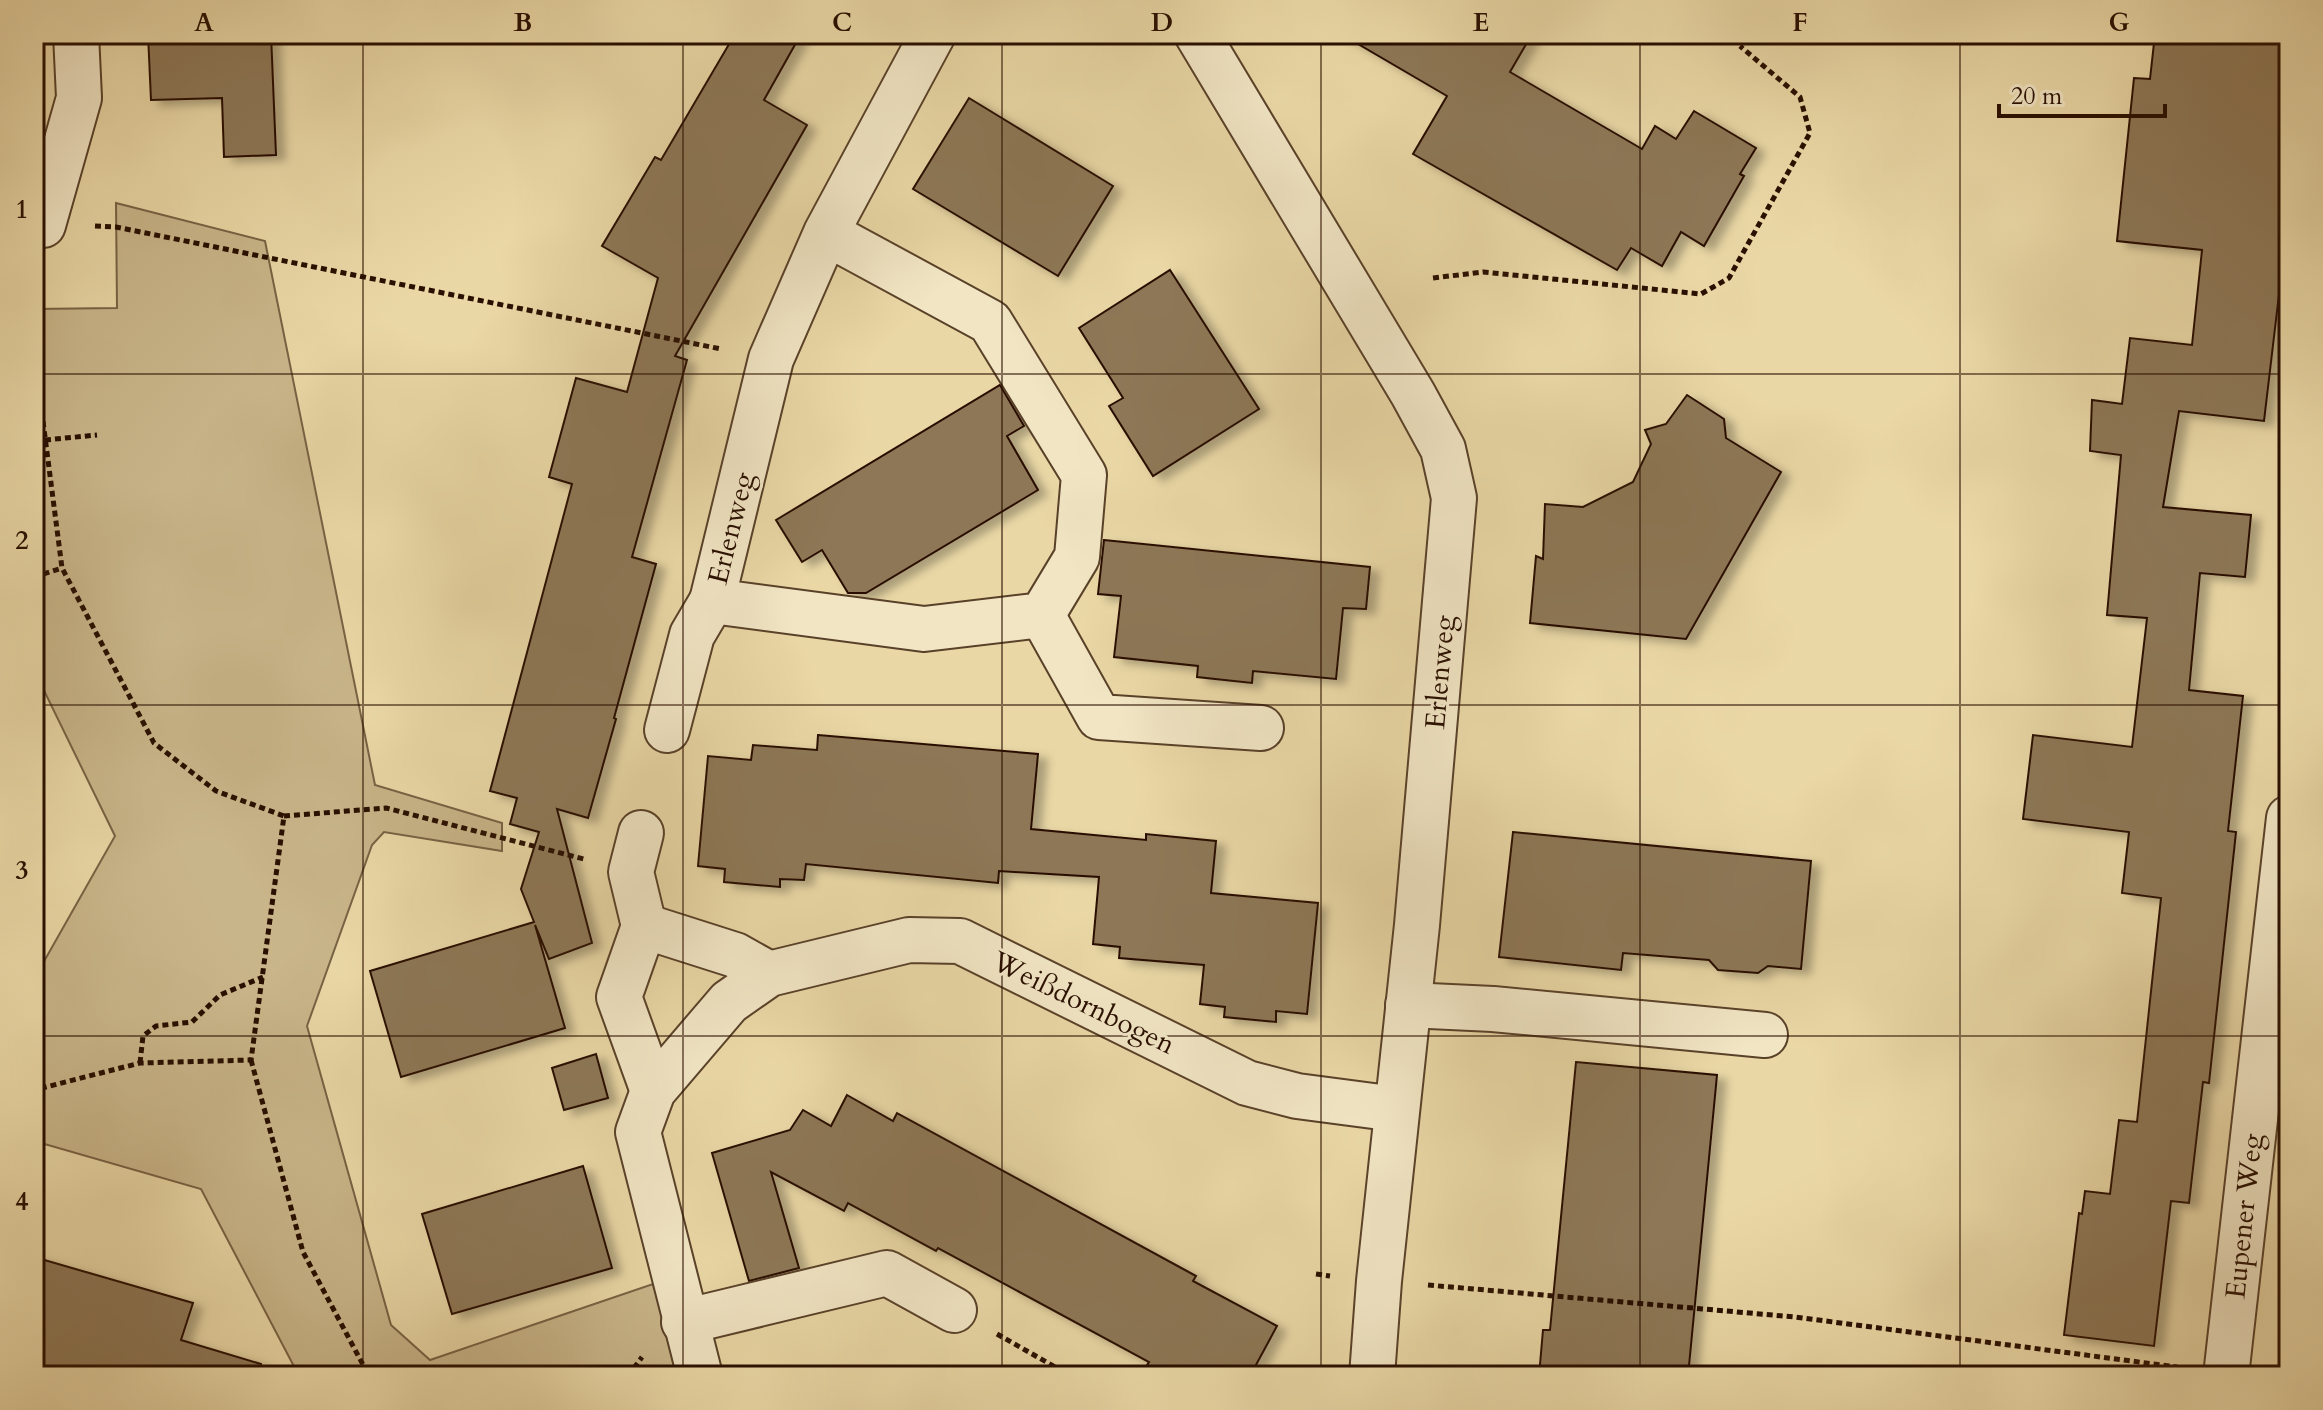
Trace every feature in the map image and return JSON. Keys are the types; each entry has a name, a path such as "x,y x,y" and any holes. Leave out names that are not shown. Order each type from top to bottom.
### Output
{"street":[{"path":"43,225 79,98 76,34"},
{"name":"Erlenweg","path":"933,34 826,233 771,359 712,601 924,629 1042,615"},
{"name":"Erlenweg","path":"1197,34 1443,449 1454,498 1372,1376"},
{"path":"826,233 990,322 1084,475 1077,557 1042,615 1099,717 1261,728"},
{"path":"667,730 692,635 712,601"},
{"name":"Eupener Weg","path":"2226,1374 2289,818"},
{"path":"636,852 644,926 619,997 653,1091"},
{"path":"644,926 735,955 769,974"},
{"name":"Weißdornbogen","path":"700,1376 638,1132 653,1091 729,1002 769,974 909,940 960,941 1247,1083 1297,1096 1396,1109"},
{"path":"1408,1005 1493,1009 1765,1035"},
{"path":"684,1322 887,1273 954,1310"}],"path":[{"path":"1433,278 1483,272 1701,294 1729,278 1810,133 1800,97 1740,46"},
{"path":"43,225 116,227 771,359"},
{"path":"34,352 62,568 154,743 216,791 284,816 386,808 636,852"},
{"path":"45,440 97,435"},
{"path":"34,577 62,568"},
{"path":"284,816 251,1060 303,1252 369,1376"},
{"path":"140,1063 143,1036 156,1026 192,1022 220,995 264,977"},
{"path":"34,1090 140,1063 251,1060"},
{"path":"1316,1274 1795,1317 2226,1374"},
{"path":"954,1310 1071,1376"}],"shaded area":[{"path":"116,203 265,241 375,785 502,823 502,851 384,832 372,845 307,1026 391,1325 430,1360 653,1284 679,1376 299,1376 201,1189 34,1141 34,979 115,836 34,670 34,309 117,308"}],"building":[{"path":"148,34 271,34 276,155 224,157 222,98 151,100"},
{"path":"735,34 801,34 764,100 807,125 675,356 687,360 632,557 656,564 616,719 588,818 557,809 592,943 549,959 535,925 565,1028 401,1077 370,971 534,922 521,889 539,832 510,824 517,798 490,791 572,484 549,477 576,378 627,392 658,278 602,246 655,157 661,160"},
{"path":"1341,34 1532,34 1510,72 1642,149 1655,126 1676,139 1694,111 1756,148 1740,174 1744,176 1704,246 1681,232 1662,266 1631,248 1617,270 1413,154 1447,96"},
{"path":"2155,34 2289,34 2289,86 2283,145 2289,145 2289,287 2280,286 2264,421 2179,411 2163,507 2251,515 2245,577 2200,573 2189,690 2243,696 2228,831 2236,832 2209,1083 2203,1082 2189,1203 2171,1201 2154,1346 2064,1335 2079,1213 2082,1214 2085,1191 2110,1194 2119,1120 2137,1122 2161,898 2122,893 2129,832 2023,819 2033,735 2132,747 2147,618 2107,615 2121,455 2090,451 2092,400 2122,404 2130,338 2192,345 2202,250 2117,241 2134,78 2150,79"},
{"path":"969,98 1113,186 1058,276 913,189"},
{"path":"1170,270 1259,409 1153,476 1109,406 1123,398 1079,328"},
{"path":"1000,385 1024,426 1007,436 1038,490 866,593 848,593 822,550 802,562 776,520"},
{"path":"1687,395 1724,419 1726,438 1781,472 1686,639 1530,623 1536,556 1543,559 1545,504 1583,507 1633,482 1651,444 1645,430 1666,424"},
{"path":"1104,540 1370,567 1366,609 1343,608 1336,679 1253,671 1252,683 1197,677 1198,666 1114,657 1121,596 1098,594"},
{"path":"818,735 1038,754 1031,829 1146,840 1146,834 1216,841 1211,893 1318,903 1307,1014 1276,1011 1276,1022 1224,1017 1225,1007 1200,1004 1204,965 1119,958 1120,947 1093,944 1099,877 999,871 998,883 806,864 804,880 780,879 780,887 724,882 725,869 698,866 708,756 751,760 753,745 817,750"},
{"path":"1513,832 1811,861 1801,969 1768,966 1758,973 1718,970 1709,960 1623,953 1621,970 1499,957"},
{"path":"596,1054 608,1098 564,1110 552,1068"},
{"path":"1576,1062 1717,1075 1688,1376 1539,1376 1543,1330 1550,1330"},
{"path":"847,1095 893,1121 897,1113 1196,1276 1193,1281 1277,1326 1250,1376 1140,1376 1149,1362 938,1248 936,1251 848,1203 844,1211 771,1172 799,1268 749,1281 712,1153 790,1130 803,1110 831,1126"},
{"path":"583,1166 612,1268 452,1314 422,1214"},
{"path":"34,1257 193,1303 181,1340 261,1364 260,1376 34,1376"}]}
